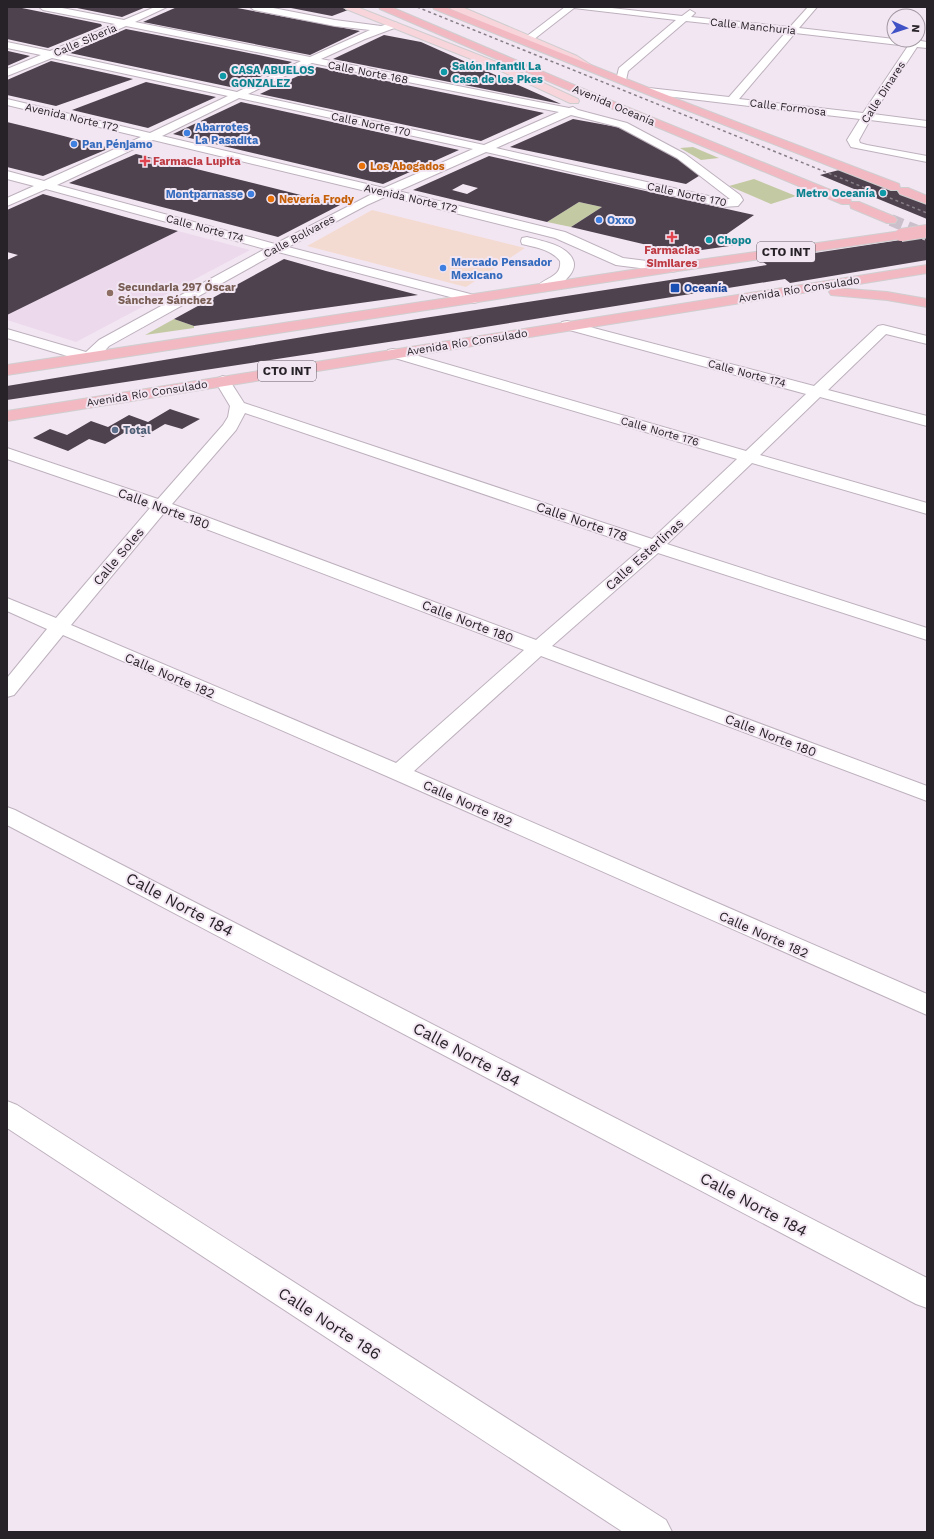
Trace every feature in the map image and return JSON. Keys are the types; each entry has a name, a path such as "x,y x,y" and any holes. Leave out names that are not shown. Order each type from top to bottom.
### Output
{"highway":[{"name":"Avenida Oceanía","path":"383,7 570,87 891,220"},
{"name":"Avenida Oceanía","path":"437,7 927,200"},
{"path":"505,69 570,87"},
{"name":"CTO INT","path":"7,370 671,268 927,231"},
{"name":"Avenida Río Consulado","path":"7,416 393,353 927,269"},
{"path":"795,289 887,296 927,303"}],"main road":[{"name":"Avenida Oceanía","path":"349,7 505,69 572,106"},
{"name":"Avenida Oceanía","path":"454,7 530,38 574,58 589,67"}],"street":[{"name":"Calle Norte 168","path":"43,7 312,60 572,106 593,116 623,126 681,156 736,198 737,200 734,203"},
{"name":"Calle Siberia","path":"7,73 162,7"},
{"path":"254,7 335,23 380,29"},
{"path":"530,38 571,7"},
{"name":"Calle Manchuria","path":"578,7 791,30 886,38"},
{"path":"621,80 623,70 696,7"},
{"path":"732,100 791,30 813,7"},
{"path":"335,23 362,12"},
{"path":"151,142 238,95 380,29 394,25"},
{"name":"Calle Norte 170","path":"7,46 487,149 722,203 734,203"},
{"name":"Calle Dinares","path":"912,48 867,116 853,140 855,145 866,148 927,159"},
{"name":"Calle Formosa","path":"649,91 927,124"},
{"name":"Avenida Norte 172","path":"7,102 151,142 387,193 545,231 574,241 621,262 671,268"},
{"name":"Calle Bolívares","path":"88,358 104,343 363,202 487,149 572,106"},
{"name":"Avenida Norte 172","path":"7,114 136,144 151,142"},
{"path":"7,202 136,144"},
{"name":"Calle Norte 174","path":"7,174 276,248 474,299"},
{"name":"Avenida Norte 172","path":"347,199 385,208"},
{"path":"513,238 553,249 560,253 567,261 568,265 564,274 543,288"},
{"name":"Calle Norte 174","path":"567,326 927,421"},
{"name":"Calle Esterlinas","path":"399,773 539,647 655,546 816,391 883,329 927,340"},
{"path":"7,332 88,358"},
{"name":"Calle Norte 176","path":"393,353 927,509"},
{"path":"224,381 238,406"},
{"name":"Calle Soles","path":"7,691 161,506 230,427 236,417 238,406"},
{"name":"Calle Norte 178","path":"238,406 655,546 927,634"},
{"name":"Calle Norte 180","path":"7,453 161,506 927,794"},
{"name":"Calle Norte 182","path":"7,604 399,773 927,1005"},
{"name":"Calle Norte 184","path":"7,814 927,1294"},
{"name":"Calle Norte 186","path":"7,1113 654,1532"}],"shaded area":[{"name":"Mercado Pensador Mexicano","path":"372,210 525,248 466,287 307,246"},
{"name":"Secundaria 297 Óscar Sánchez Sánchez","path":"178,231 250,250 76,342 7,320 7,315"}],"green space":[{"path":"693,147 719,158 701,160 680,148"},
{"path":"754,179 796,196 771,204 729,186"},
{"path":"579,202 602,207 571,227 547,222"},
{"path":"174,319 194,326 194,328 145,335"}],"building":[{"path":"7,7 17,7 101,24 102,26 48,48 7,39"},
{"path":"72,7 146,7 122,17"},
{"path":"177,7 232,7 360,31 310,55 143,22"},
{"path":"286,7 340,7 348,10 332,16"},
{"path":"126,29 292,62 284,66 274,65 283,67 268,68 276,69 268,73 246,68 241,70 264,75 235,88 70,53"},
{"path":"384,35 421,42 561,104 333,59"},
{"path":"8,51 30,56 7,66"},
{"path":"51,61 133,79 56,106 7,95 7,80"},
{"path":"317,67 544,113 481,141 260,94"},
{"path":"146,82 216,97 148,128 72,110"},
{"path":"241,102 459,150 383,184 173,134"},
{"path":"573,119 617,127 670,151 702,174 686,184 510,147"},
{"path":"7,122 110,148 43,176 7,167"},
{"path":"136,154 340,205 278,237 69,183"},
{"path":"489,156 754,215 724,236 743,244 681,253 571,227 602,207 579,202 547,222 413,190","holes":["463,184 478,188 467,194 452,190"]},
{"name":"Metro Oceanía","path":"843,169 927,203 927,219 820,175"},
{"path":"43,194 178,231 7,315 7,260 18,255 7,252 7,210"},
{"path":"927,236 927,260 790,283 785,279 441,334 7,400 7,386 327,333 767,265 762,261"},
{"path":"284,259 418,295 194,326 174,319"},
{"name":"Total","path":"170,409 200,419 182,429 165,424 143,437 127,431 105,444 89,439 68,451 33,438 50,429 67,435 91,421 108,427 129,415 148,422"}],"tunnel":[{"path":"891,220 927,235"}],"railway":[{"path":"417,7 927,213"}],"place":[{"name":"Salón Infantil La Casa de los Pkes","path":"444,72"},
{"name":"CASA ABUELOS GONZALEZ","path":"223,76"},
{"name":"Abarrotes La Pasadita","path":"187,133"},
{"name":"Pan Pénjamo","path":"74,144"},
{"name":"Farmacia Lupita","path":"145,161"},
{"name":"Los Abogados","path":"362,166"},
{"name":"Metro Oceanía","path":"883,193"},
{"name":"Montparnasse","path":"251,194"},
{"name":"Nevería Frody","path":"271,199"},
{"name":"Oxxo","path":"599,220"},
{"name":"Farmacias Similares","path":"672,237"},
{"name":"Chopo","path":"709,240"},
{"name":"Mercado Pensador Mexicano","path":"443,268"},
{"name":"Oceanía","path":"675,288"},
{"name":"Secundaria 297 Óscar Sánchez Sánchez","path":"110,293"},
{"name":"Total","path":"115,430"}]}
